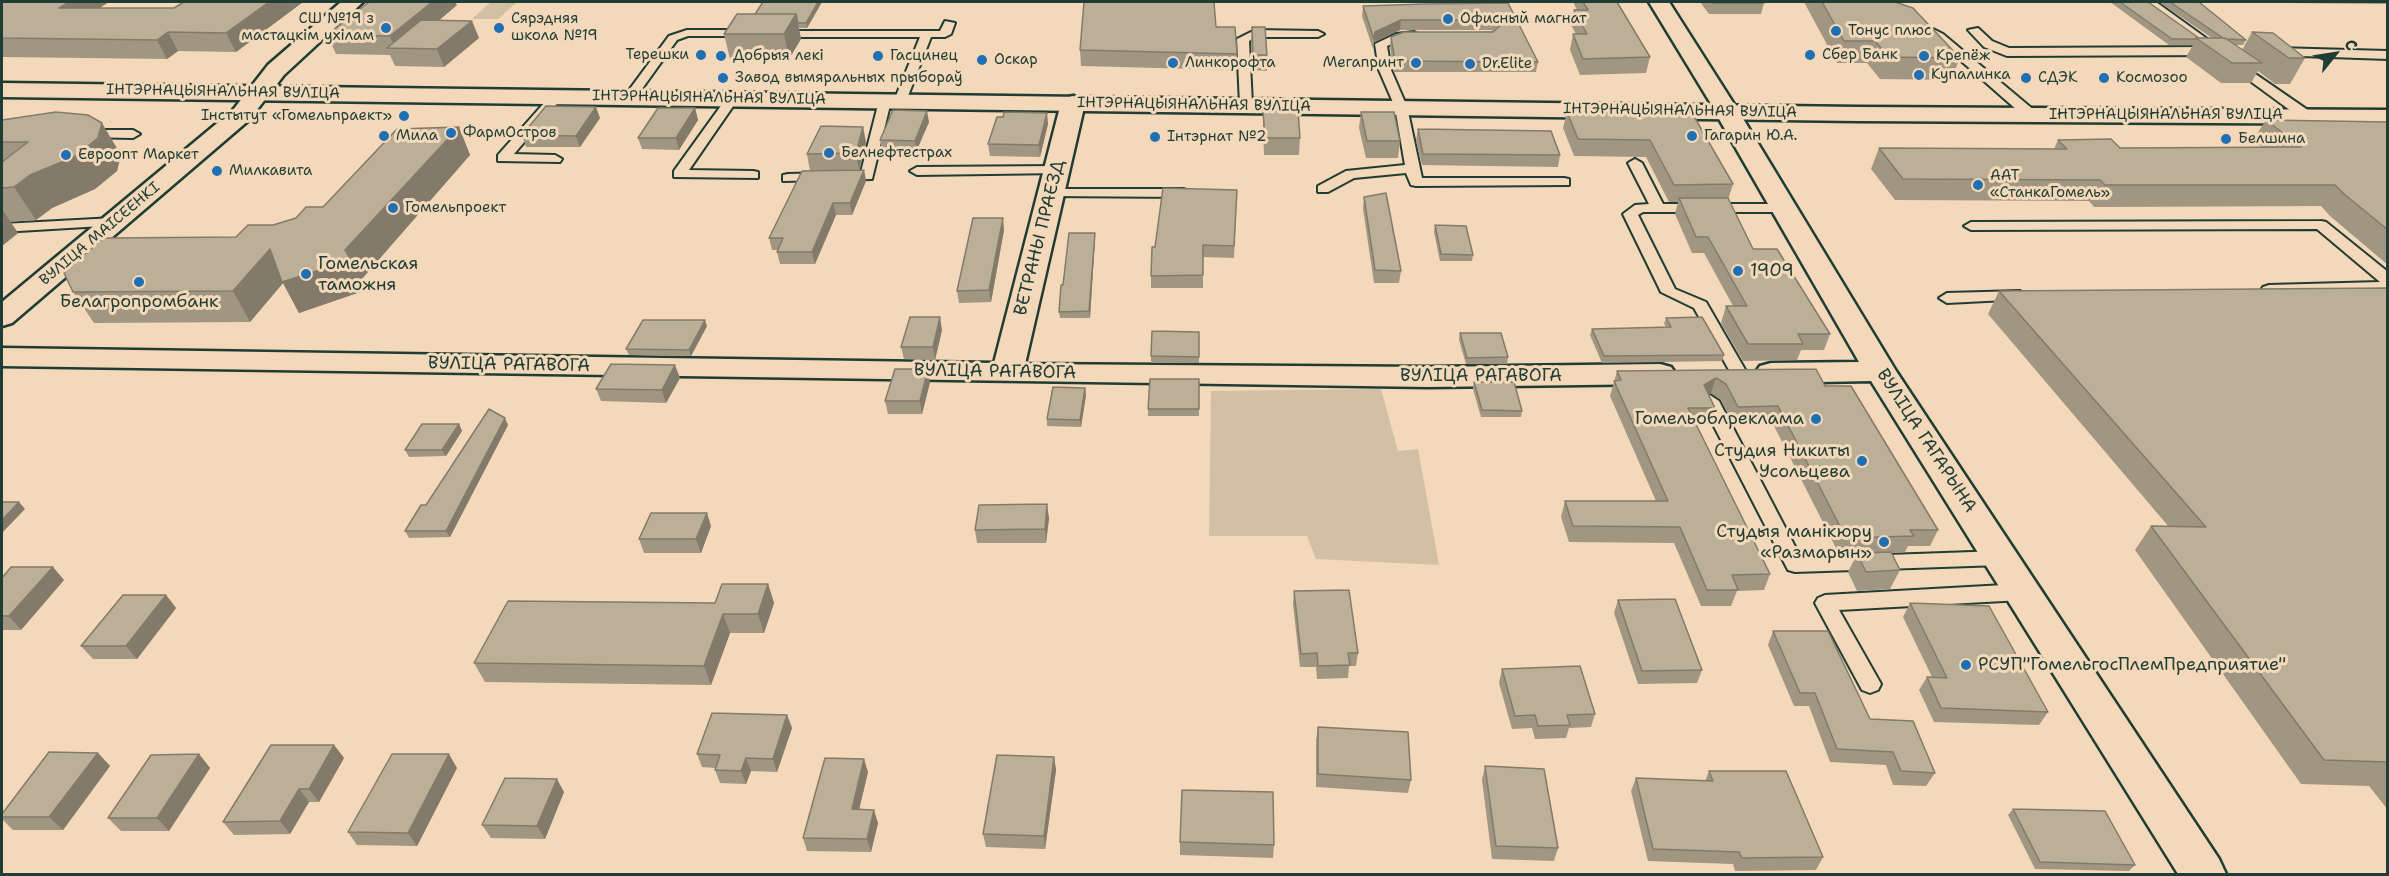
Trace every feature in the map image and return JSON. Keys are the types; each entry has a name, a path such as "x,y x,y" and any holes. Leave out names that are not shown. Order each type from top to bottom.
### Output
{"street":[{"name":"ВУЛІЦА МАІСЕЕНКІ","path":"2,317 241,115 276,70 353,2"},
{"name":"ВУЛІЦА ГАГАРЫНА","path":"1659,2 1785,208 1880,371 2204,874"},
{"name":"ІНТЭРНАЦЫЯНАЛЬНАЯ ВУЛІЦА","path":"2,90 1727,112 2388,117"},
{"name":"ВЕТРАНЫ ПРАЕЗД","path":"1007,373 1073,103"},
{"name":"ВУЛІЦА РАГАВОГА","path":"2,357 1007,373 1418,376 1701,383 1739,373 1880,371"}],"lane":[{"path":"2149,2 2307,116"},
{"path":"1904,21 1939,36 2030,114"},
{"path":"630,97 673,38 687,33 945,34 949,23"},
{"path":"1974,30 1988,44 2007,52 2241,51"},
{"path":"1246,105 1243,39 1255,33 1318,34"},
{"path":"861,193 893,101 927,34"},
{"path":"1422,36 1400,36 1382,44 1385,70 1401,107 1416,182 1564,182"},
{"path":"2263,52 2388,55"},
{"path":"555,159 503,158 556,96"},
{"path":"732,99 679,174 753,175"},
{"path":"74,134 133,134"},
{"path":"1635,163 1658,208"},
{"path":"1323,189 1351,174 1412,168"},
{"path":"917,171 1195,193"},
{"path":"788,178 867,176"},
{"path":"1739,373 1700,305 1691,299 1669,292 1630,214 1640,208 1785,208"},
{"path":"2,228 114,222"},
{"path":"1971,226 2321,225 2388,280"},
{"path":"2256,290 2388,286"},
{"path":"1947,298 2040,296"},
{"path":"1701,383 1795,565 2001,558"},
{"path":"1870,684 1825,603 2022,592"}],"shaded area":[{"path":"491,2 517,2 498,19 472,19"},
{"path":"1381,389 1398,451 1418,449 1439,565 1316,559 1307,536 1209,536 1211,391"}],"building":[{"path":"2,2 69,2 59,8 174,8 184,2 269,2 226,33 168,32 157,40 2,38"},
{"path":"369,2 432,2 390,36 327,35"},
{"path":"763,2 818,2 806,23 798,23 796,14 755,14"},
{"path":"1084,2 1214,2 1216,27 1235,27 1237,54 1080,50"},
{"path":"1583,2 1617,2 1650,57 1583,59 1573,34 1587,34 1574,10 1588,10"},
{"path":"1763,2 1764,3 1712,3"},
{"path":"1822,2 1895,2 1913,8 1960,58 1889,57 1875,41 1844,41"},
{"path":"2120,2 2148,2 2199,38 2172,39"},
{"path":"2170,2 2199,2 2246,40 2223,38"},
{"path":"1508,3 1538,62 1395,61 1391,37 1404,32 1493,32 1501,25 1493,20 1401,20 1375,32 1374,39 1363,6 1425,4"},
{"path":"737,14 796,14 784,34 724,34"},
{"path":"421,20 472,21 437,49 387,48"},
{"path":"1252,27 1265,27 1267,55 1253,55"},
{"path":"2252,32 2273,33 2305,58 2289,58"},
{"path":"2196,38 2225,38 2262,63 2232,63"},
{"path":"546,106 596,107 576,136 522,135"},
{"path":"658,108 695,108 676,138 638,138"},
{"path":"893,110 927,111 915,141 880,140"},
{"path":"1263,111 1298,111 1300,138 1265,138"},
{"path":"56,112 88,115 102,123 98,138 74,157 30,175 14,187 2,188 2,162 28,142 2,142 2,120"},
{"path":"1004,112 1047,113 1039,145 988,144 997,117 1003,117"},
{"path":"1361,112 1394,112 1400,141 1367,141"},
{"path":"1567,112 1692,113 1733,184 1674,185 1650,140 1578,139"},
{"path":"2266,120 2388,122 2388,230 2335,185 2105,185 2100,180 1903,179 1879,148 2067,149 2058,140 2111,139 2120,148 2301,147"},
{"path":"821,126 863,127 856,153 807,154"},
{"path":"459,127 345,250 351,260 282,282 270,249 233,291 73,292 64,273 103,238 236,237 248,225 273,225 296,218 306,207 323,207 397,129"},
{"path":"1418,129 1551,131 1560,155 1423,154"},
{"path":"864,170 850,203 833,203 812,252 777,252 783,238 769,238 802,171"},
{"path":"1163,188 1237,190 1234,246 1203,245 1203,275 1151,276 1152,247 1155,247"},
{"path":"1386,193 1401,271 1375,270 1364,197"},
{"path":"1679,198 1728,198 1753,249 1777,249 1830,334 1798,334 1803,344 1748,344 1726,306 1747,306 1708,237 1696,237"},
{"path":"973,218 1003,218 989,290 957,291"},
{"path":"1435,225 1466,226 1473,255 1441,254"},
{"path":"1069,233 1095,233 1089,311 1059,312"},
{"path":"2388,288 2388,762 2324,760 2151,526 2206,527 1999,291"},
{"path":"910,317 940,317 933,347 901,347"},
{"path":"1702,317 1724,355 1604,356 1592,329 1671,327 1666,318"},
{"path":"643,320 705,320 689,350 626,349"},
{"path":"1152,331 1199,332 1199,357 1151,356"},
{"path":"1460,333 1501,333 1508,357 1467,358"},
{"path":"611,364 675,365 662,390 596,389"},
{"path":"895,369 928,369 920,401 885,401"},
{"path":"1816,369 1825,386 1851,386 1938,530 1910,530 1914,536 1846,538 1778,406 1738,407 1726,384 1716,378 1704,385 1715,408 1688,408 1770,574 1732,575 1738,590 1707,590 1680,527 1573,526 1565,501 1668,501 1614,381 1621,380 1617,371"},
{"path":"1150,379 1199,379 1199,409 1148,409"},
{"path":"1474,382 1514,382 1522,411 1482,410"},
{"path":"1053,387 1085,388 1080,420 1047,419"},
{"path":"489,409 505,418 446,531 405,531 421,505 426,505"},
{"path":"422,424 459,424 442,450 405,450"},
{"path":"2,502 19,502 2,520"},
{"path":"1047,504 1045,529 975,530 979,505"},
{"path":"651,513 707,513 696,539 639,539"},
{"path":"1891,552 1900,570 1866,572 1857,553"},
{"path":"11,567 53,567 9,616 2,616 2,578"},
{"path":"722,584 768,584 758,614 723,614 704,666 474,663 508,601 715,603"},
{"path":"1349,590 1358,653 1348,653 1350,665 1318,666 1317,653 1301,654 1294,591"},
{"path":"123,595 166,595 126,646 81,646"},
{"path":"1675,599 1702,670 1642,671 1618,600"},
{"name":"РСУП\"ГомельгосПлемПредприятие\"","path":"1910,603 1989,606 2048,712 1941,708 1927,677 1947,678"},
{"path":"1773,631 1828,631 1870,719 1913,721 1935,773 1901,771 1893,752 1837,749 1815,693 1800,693"},
{"path":"1580,666 1595,714 1567,715 1570,725 1538,726 1535,715 1515,716 1502,669"},
{"path":"712,713 787,715 773,759 746,758 741,771 715,770 720,755 697,754"},
{"path":"1318,727 1408,732 1411,780 1318,774"},
{"path":"271,745 334,745 309,789 299,789 280,821 223,822"},
{"path":"49,752 98,753 49,817 2,817 2,814"},
{"path":"199,754 157,818 108,818 151,755"},
{"path":"392,754 449,754 408,833 348,832"},
{"path":"997,755 1054,757 1044,836 983,834"},
{"path":"825,758 864,759 852,809 874,810 867,839 803,838"},
{"path":"1485,766 1544,769 1558,848 1496,846"},
{"path":"1709,771 1786,771 1823,857 1742,858 1739,852 1653,849 1636,778 1713,781"},
{"path":"505,778 557,779 537,826 482,825"},
{"path":"1182,790 1273,792 1274,845 1180,842"},
{"path":"2013,809 2105,811 2135,865 2040,862"}],"place":[{"name":"Офисный магнат","path":"1448,19"},
{"name":"СШ №19 з мастацкім ухілам","path":"386,28"},
{"name":"Сярэдняя школа №19","path":"499,28"},
{"name":"Тонус плюс","path":"1836,31"},
{"name":"Терешки","path":"701,55"},
{"name":"Сбер Банк","path":"1810,55"},
{"name":"Добрыя лекі","path":"721,56"},
{"name":"Гасцинец","path":"878,56"},
{"name":"Крепёж","path":"1924,56"},
{"name":"Оскар","path":"982,60"},
{"name":"Линкорофта","path":"1173,63"},
{"name":"Мегапринт","path":"1416,63"},
{"name":"Dr.Elite","path":"1470,64"},
{"name":"Купалинка","path":"1919,75"},
{"name":"Завод вымяральных прыбораў","path":"723,78"},
{"name":"СДЭК","path":"2026,78"},
{"name":"Космозоо","path":"2104,78"},
{"name":"Інстытут «Гомельпраект»","path":"404,116"},
{"name":"ФармОстров","path":"451,133"},
{"name":"Мила","path":"384,136"},
{"name":"Гагарин Ю.А.","path":"1692,136"},
{"name":"Інтэрнат №2","path":"1155,137"},
{"name":"Белшина","path":"2226,139"},
{"name":"Белнефтестрах","path":"829,153"},
{"name":"Евроопт Маркет","path":"66,155"},
{"name":"Милкавита","path":"217,171"},
{"name":"ААТ «СтанкаГомель»","path":"1978,185"},
{"name":"Гомельпроект","path":"393,208"},
{"name":"1909","path":"1738,271"},
{"name":"Гомельская таможня","path":"306,274"},
{"name":"Белагропромбанк","path":"139,282"},
{"name":"Гомельоблреклама","path":"1816,419"},
{"name":"Студия Никиты Усольцева","path":"1862,461"},
{"name":"Студыя манікюру «Размарын»","path":"1884,542"},
{"name":"РСУП\"ГомельгосПлемПредприятие\"","path":"1966,665"}]}
